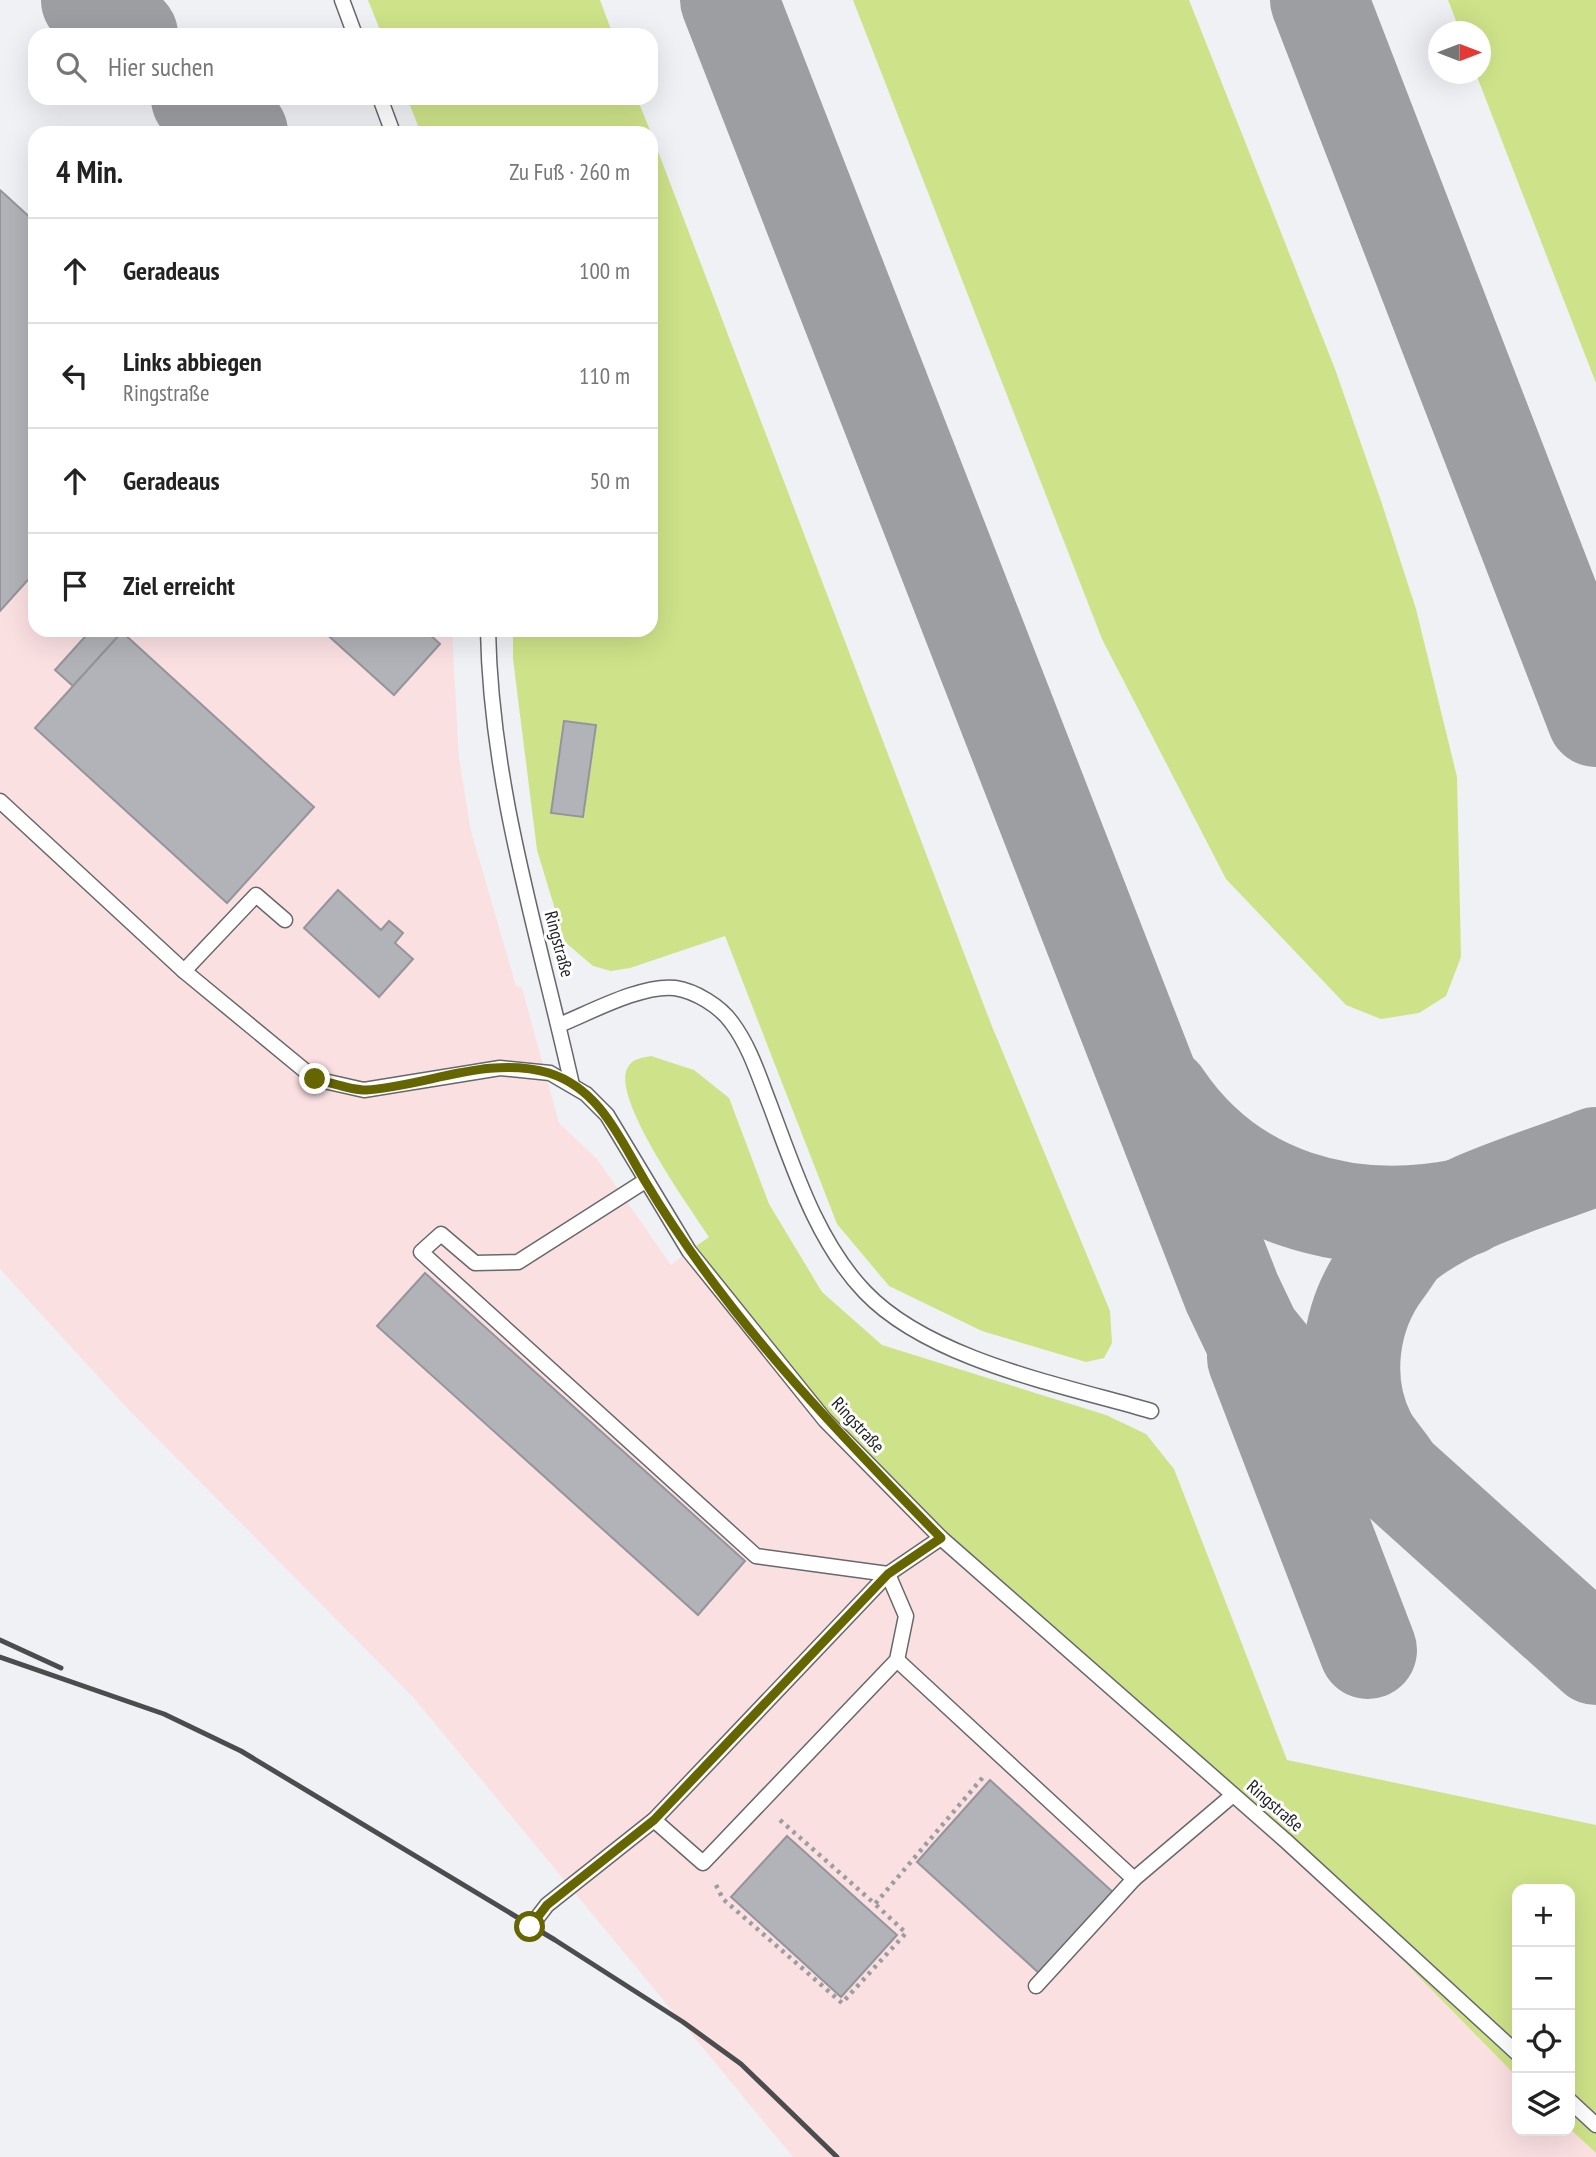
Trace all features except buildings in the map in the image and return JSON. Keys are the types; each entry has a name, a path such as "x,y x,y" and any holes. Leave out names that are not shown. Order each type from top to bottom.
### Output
{"lane":[{"path":"342,0 352,28"},
{"path":"383,105 390,126"},
{"name":"Ringstraße","path":"488,637 489,694 499,771 572,1085 586,1094 607,1115 689,1251 825,1420 941,1538 1233,1795 1512,2048"},
{"path":"0,801 184,971 315,1079 364,1090 500,1068 550,1073 572,1085"},
{"path":"184,971 256,895 285,920"},
{"path":"559,1025 649,991 675,988 713,1003 732,1022 751,1056 825,1238 865,1292 915,1332 973,1357 1151,1411"},
{"path":"645,1181 518,1262 475,1263 441,1234 421,1252 756,1556 888,1574"},
{"path":"530,1927 547,1905 654,1820 888,1574 941,1538"},
{"path":"654,1820 703,1863 761,1803 897,1660 906,1616 888,1574"},
{"path":"897,1660 1134,1880"},
{"path":"1036,1986 1134,1880 1233,1795"},
{"path":"1575,2105 1596,2124"}],"path":[{"path":"875,1904 1001,1756"},
{"path":"703,1863 723,1899 842,2003 906,1934 761,1803"}],"shaded area":[{"path":"28,580 28,637 452,637 459,758 471,831 516,986 522,988 559,1123 597,1159 671,1265 689,1251 1286,1841 1512,2072 1512,2136 1575,2136 1575,2134 1596,2153 1596,2157 793,2157 413,1697 125,1406 0,1269 0,611"}],"green space":[{"path":"368,0 600,0 610,28 379,28"},
{"path":"853,0 1189,0 1335,369 1381,501 1416,609 1457,777 1461,957 1446,996 1419,1013 1381,1019 1346,1005 1226,879 1102,639"},
{"path":"1448,0 1596,0 1596,383 1480,84 1491,84 1491,21 1456,21"},
{"path":"410,105 640,105 648,126 418,126"},
{"path":"658,151 991,1024 1110,1311 1112,1343 1104,1358 1086,1362 982,1331 889,1286 837,1224 725,936 630,968 611,971 593,966 565,942 537,850 513,659 513,637 658,637"},
{"path":"651,1056 694,1070 729,1098 769,1204 822,1292 882,1345 1106,1415 1146,1434 1174,1469 1287,1760 1596,1825 1596,2153 1575,2134 1575,1884 1512,1884 1512,2072 1286,1841 941,1538 825,1420 689,1251 709,1237 670,1179 630,1102 625,1081 628,1067 638,1059"}],"taxiway":[{"path":"90,0 121,28"},
{"path":"729,0 1232,1293 1252,1335 1286,1377 1596,1656"},
{"path":"1319,0 1596,718"},
{"path":"208,105 231,126"},
{"path":"1162,1096 1190,1131 1222,1160 1258,1183 1296,1199 1336,1210 1378,1214 1422,1213 1465,1207"},
{"path":"1391,1469 1369,1439 1353,1393 1352,1349 1356,1328 1372,1287 1407,1240 1450,1213 1498,1192 1596,1156"},
{"path":"1256,1358 1368,1650"}],"railway":[{"path":"0,1640 61,1668"},
{"path":"0,1657 164,1714 241,1751 555,1940 683,2022 741,2064 837,2157"}],"route":[{"path":"315,1079 364,1090 500,1068 527,1069 550,1073 586,1094 607,1115 689,1251 825,1420 941,1538 888,1574 654,1820 547,1905 530,1927"}]}
